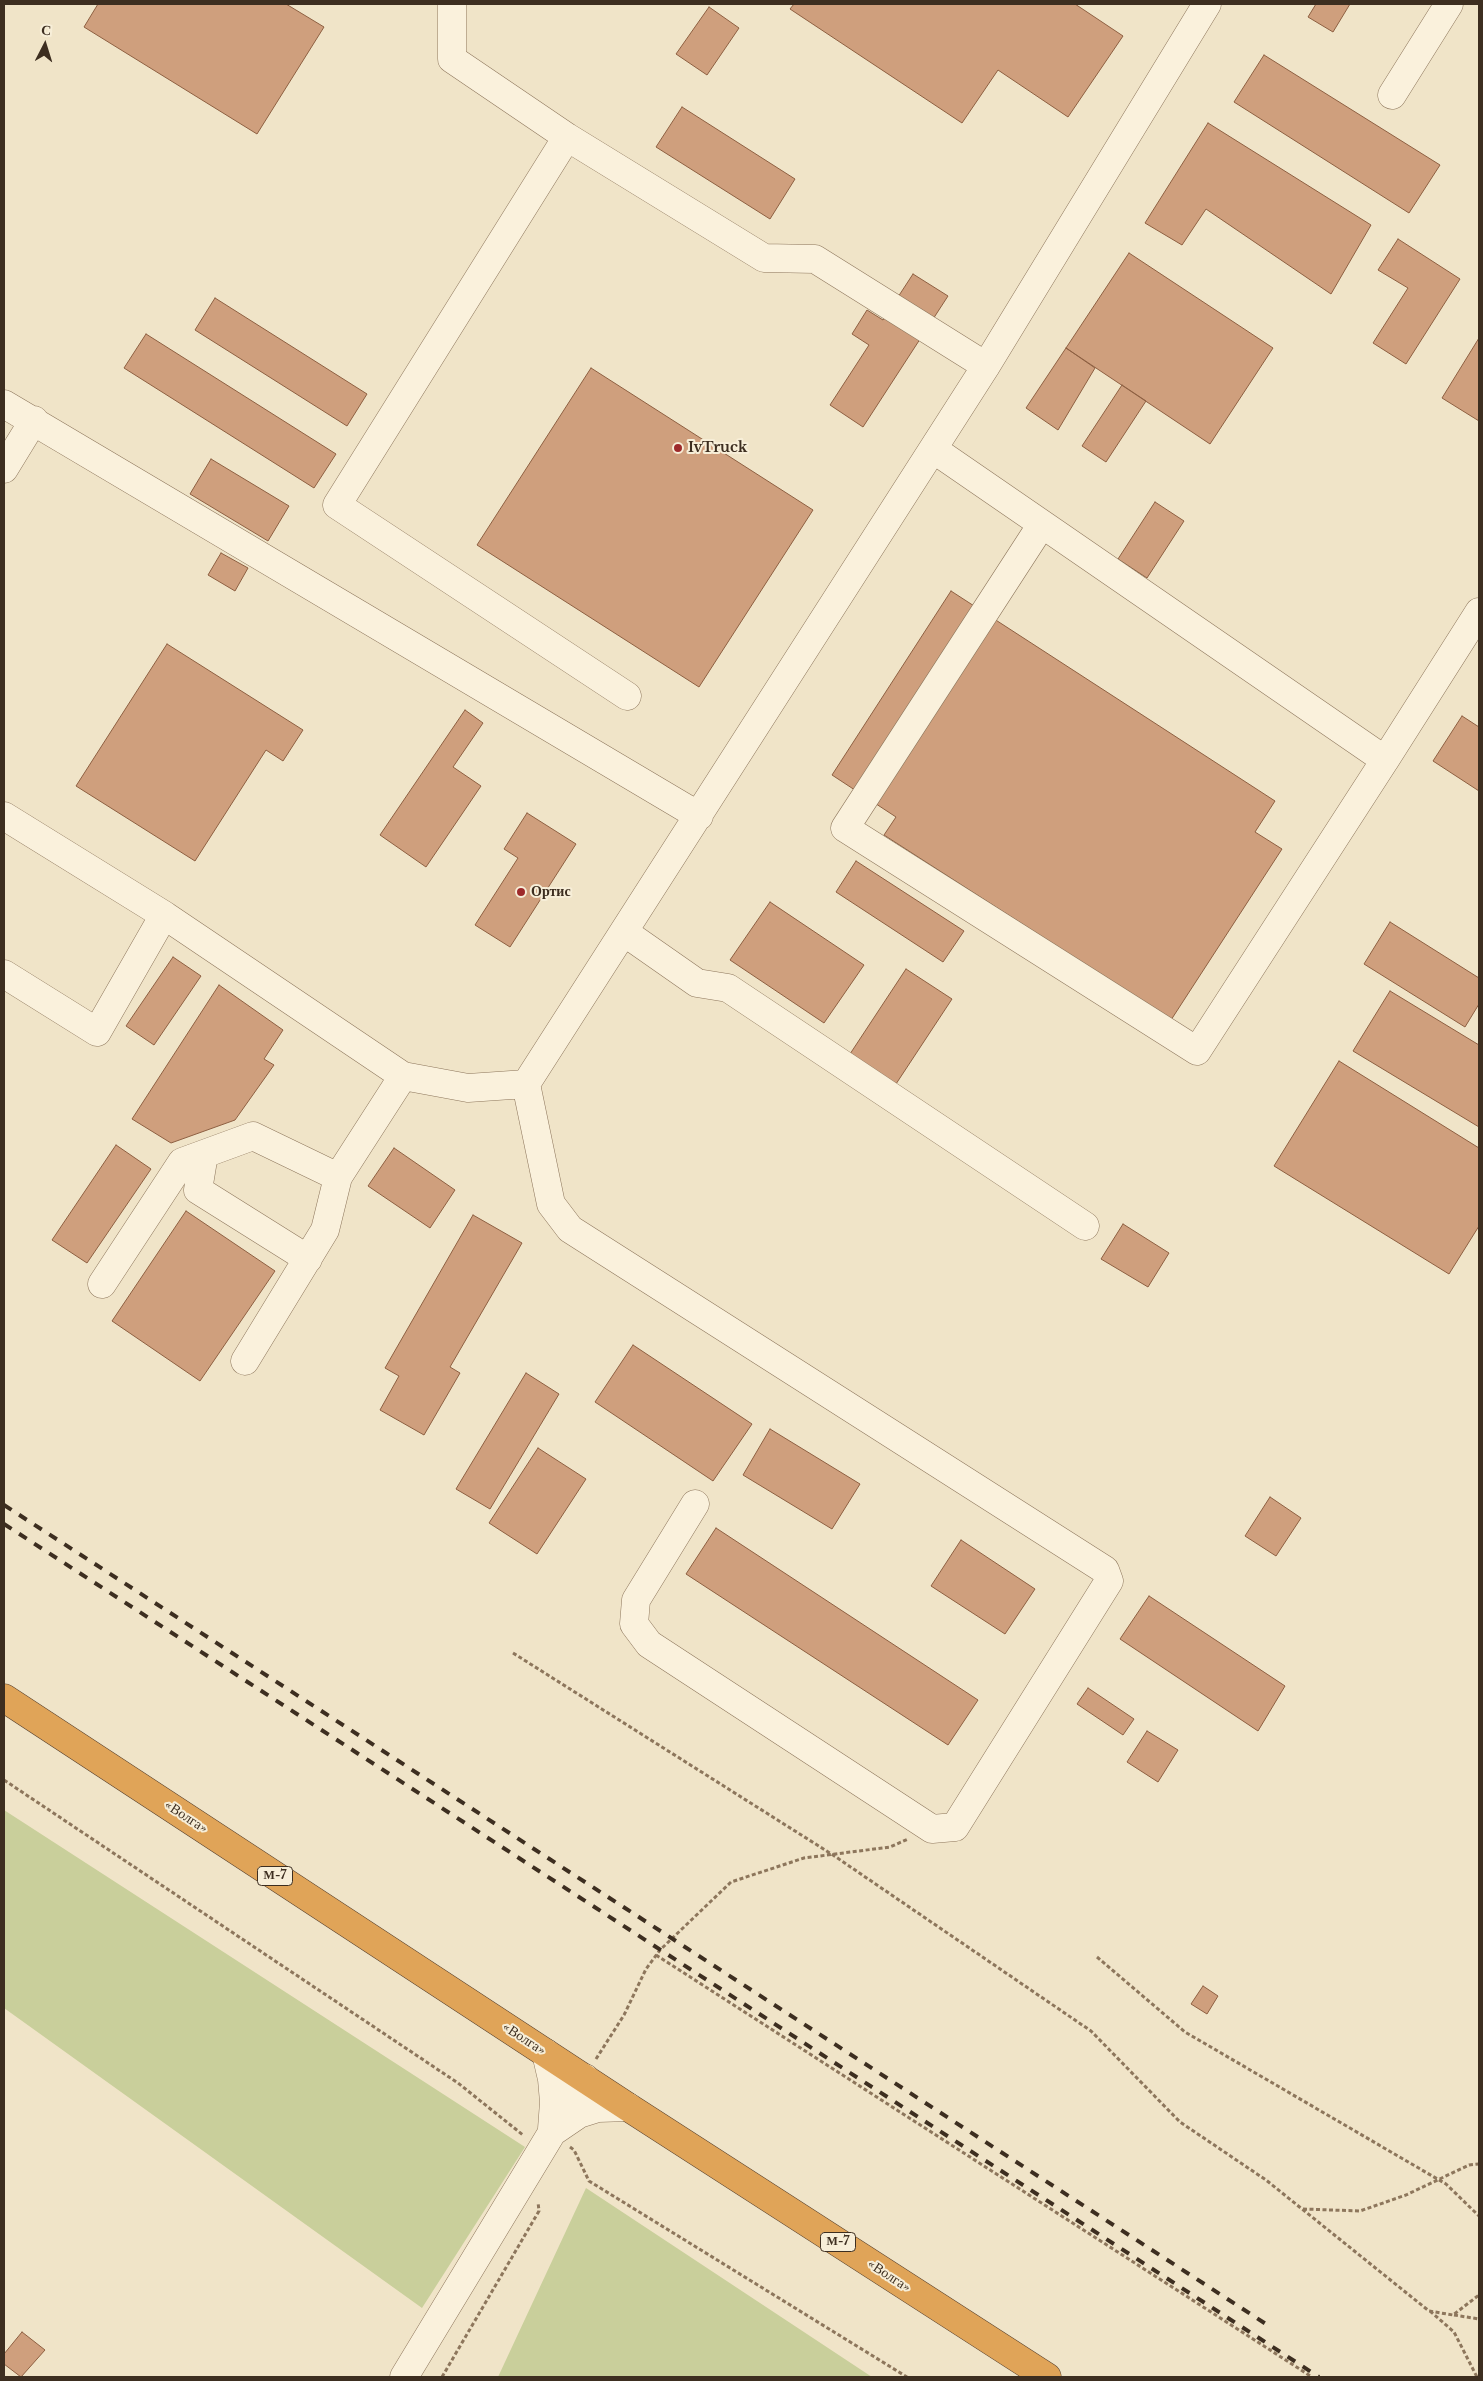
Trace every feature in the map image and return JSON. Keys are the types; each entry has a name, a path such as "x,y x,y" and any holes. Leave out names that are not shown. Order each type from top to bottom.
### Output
{"highway":[{"name":"«Волга»","path":"4,1698 628,2107 1047,2377"}],"street":[{"path":"452,4 452,59 567,137 764,258 816,258 986,366"},
{"path":"696,1504 636,1600 634,1624 649,1644 932,1829 955,1828 1109,1582 1105,1570 570,1229 551,1204 526,1084 986,366 1207,4"},
{"path":"1392,95 1449,4"},
{"path":"567,137 337,505 627,696"},
{"path":"4,404 34,420 699,816"},
{"path":"4,470 34,420"},
{"path":"933,449 1385,760"},
{"path":"1042,524 845,828 1196,1051 1479,612"},
{"path":"4,816 164,915 403,1076 468,1088 526,1084"},
{"path":"4,974 97,1032 164,915"},
{"path":"624,932 697,983 728,988 1086,1226"},
{"path":"245,1361 325,1230 338,1178 403,1076"},
{"path":"102,1284 182,1162 253,1136 338,1178"},
{"path":"204,1154 198,1190 308,1259"},
{"path":"542,2149 554,2102 552,2079 546,2053"},
{"path":"404,2377 584,2078"},
{"path":"542,2149 579,2114 598,2108 628,2107"}],"path":[{"path":"514,1653 833,1854 1092,2031 1180,2122 1266,2180 1454,2332 1477,2377"},
{"path":"4,1780 458,2084 542,2149 574,2150 589,2181 907,2377"},
{"path":"584,2078 624,2015 646,1969 656,1955 731,1882 804,1858 890,1847 932,1829"},
{"path":"656,1955 1312,2377"},
{"path":"1097,1957 1185,2032 1446,2184 1479,2216"},
{"path":"442,2377 539,2211 542,2149"},
{"path":"1302,2209 1360,2211 1406,2195 1469,2165 1479,2164"},
{"path":"1453,2315 1479,2295"},
{"path":"1429,2310 1479,2319"}],"green space":[{"path":"4,1810 525,2147 422,2308 4,2008"},
{"path":"586,2188 872,2377 498,2377"}],"building":[{"path":"98,4 286,4 324,27 257,134 84,27"},
{"path":"794,4 1075,4 1123,36 1068,117 998,70 962,123 790,9"},
{"path":"1316,4 1350,4 1333,32 1308,17"},
{"path":"709,7 739,28 707,75 676,54"},
{"path":"1264,55 1440,165 1409,213 1234,102"},
{"path":"682,107 795,179 770,219 656,147"},
{"path":"1208,123 1371,225 1331,294 1206,209 1182,245 1145,223"},
{"path":"1398,239 1460,279 1406,364 1373,343 1408,288 1378,270"},
{"path":"1129,253 1273,348 1210,444 1066,348"},
{"path":"913,274 948,296 863,427 830,405 869,345 852,334 867,310 883,320"},
{"path":"215,298 367,394 347,426 195,330"},
{"path":"146,334 336,454 314,488 124,368"},
{"path":"1479,338 1479,421 1442,398"},
{"path":"1066,348 1095,368 1058,430 1026,408"},
{"path":"591,368 813,510 699,687 477,545"},
{"path":"1122,385 1146,401 1106,462 1082,446"},
{"path":"211,459 289,506 268,541 190,494"},
{"path":"1155,502 1184,521 1147,578 1118,559"},
{"path":"221,553 248,568 235,591 208,575"},
{"path":"951,591 1275,801 1255,832 1282,849 1171,1020 884,835 896,817 832,775"},
{"path":"167,644 303,730 283,761 266,750 195,861 76,786"},
{"path":"465,710 483,723 453,767 481,786 426,867 380,835"},
{"path":"1462,716 1479,727 1479,791 1433,761"},
{"name":"Ортис","path":"527,813 576,844 510,947 475,925 518,858 504,849"},
{"path":"856,861 964,931 943,962 836,892"},
{"path":"770,902 864,965 824,1023 730,960"},
{"path":"1390,922 1479,978 1479,1004 1465,1027 1364,964"},
{"path":"173,957 201,976 154,1045 126,1026"},
{"path":"906,969 952,999 894,1087 848,1057"},
{"path":"219,985 283,1030 264,1059 274,1065 235,1120 171,1143 132,1119"},
{"path":"1390,991 1479,1045 1479,1127 1353,1051"},
{"path":"1339,1061 1479,1148 1479,1226 1449,1274 1274,1166"},
{"path":"116,1145 151,1169 87,1263 52,1240"},
{"path":"394,1148 455,1190 430,1228 368,1186"},
{"path":"186,1211 275,1271 200,1381 112,1321"},
{"path":"473,1215 522,1243 450,1367 460,1373 424,1435 380,1410 399,1376 385,1368"},
{"path":"1123,1224 1169,1253 1148,1287 1101,1259"},
{"path":"633,1345 752,1424 713,1481 595,1402"},
{"path":"526,1373 559,1394 490,1509 456,1489"},
{"path":"770,1429 860,1484 832,1529 743,1475"},
{"path":"538,1448 586,1479 537,1554 489,1523"},
{"path":"1270,1497 1301,1518 1276,1556 1245,1536"},
{"path":"716,1528 978,1700 948,1745 686,1574"},
{"path":"961,1540 1035,1589 1005,1634 931,1586"},
{"path":"1149,1596 1285,1686 1258,1731 1120,1639"},
{"path":"1088,1688 1134,1719 1123,1735 1077,1704"},
{"path":"1147,1731 1178,1750 1158,1782 1127,1762"},
{"path":"1203,1986 1218,1996 1207,2014 1191,2004"},
{"path":"22,2332 45,2350 21,2377 4,2364 4,2354"}],"railway":[{"path":"4,1505 1266,2324"},
{"path":"4,1524 1319,2377"}],"place":[{"name":"IvTruck","path":"678,448"},
{"name":"Ортис","path":"521,892"}]}
